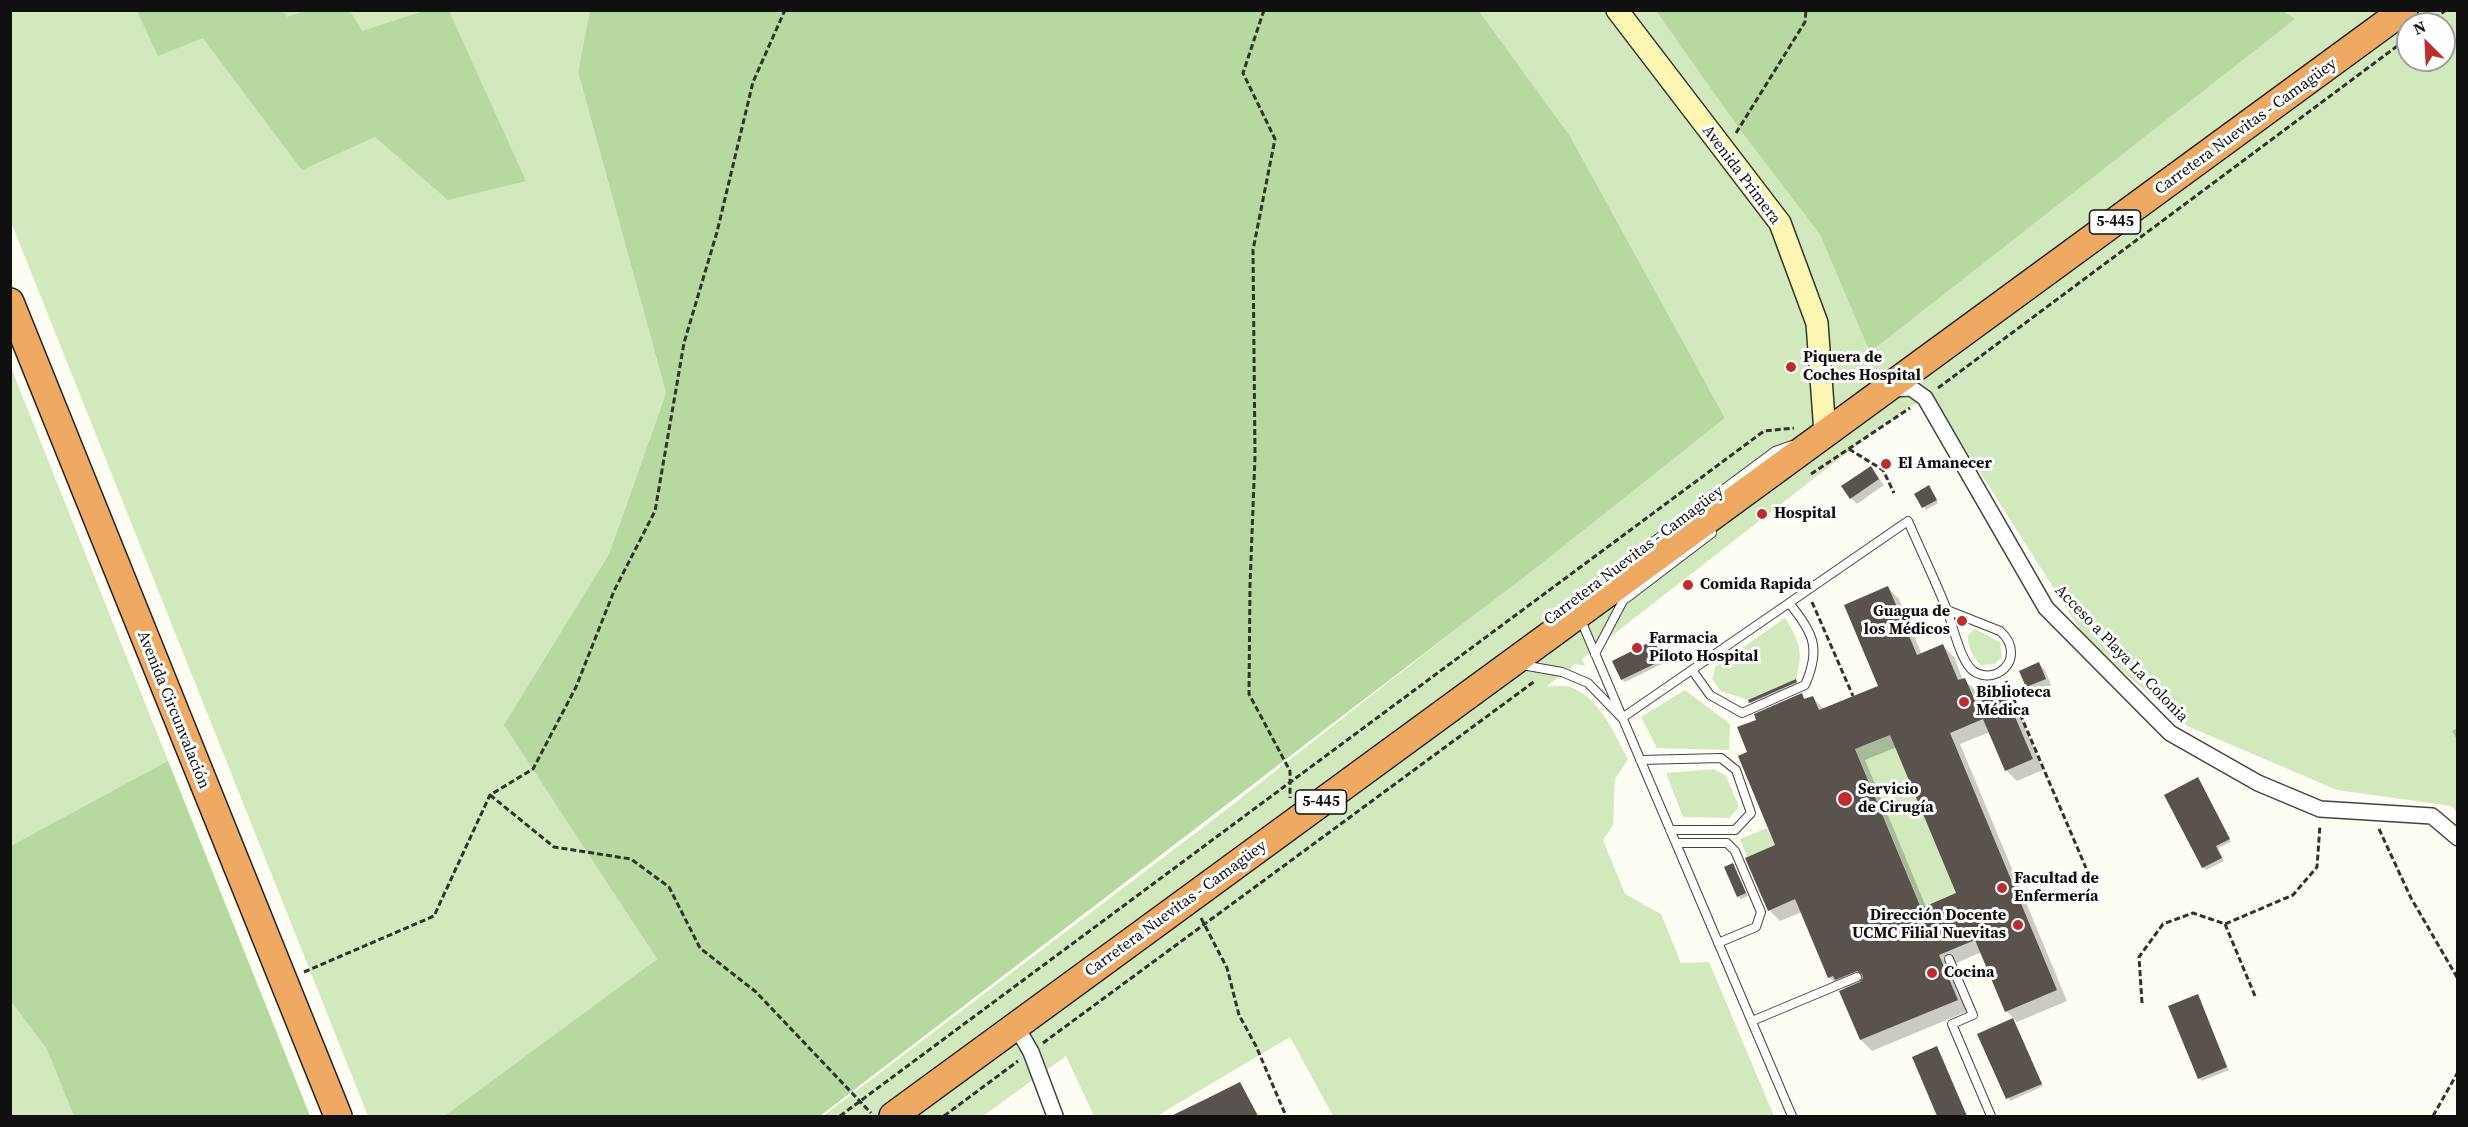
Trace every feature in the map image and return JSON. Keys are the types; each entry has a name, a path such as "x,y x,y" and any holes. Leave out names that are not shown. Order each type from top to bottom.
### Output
{"highway":[{"name":"Carretera Nuevitas - Camagüey","path":"893,1116 1511,663 1579,606 1640,569 1824,424 1887,389 2404,10"},
{"name":"Avenida Circunvalación","path":"10,302 338,1116"}],"main road":[{"name":"Avenida Primera","path":"1617,10 1780,224 1817,323 1824,424"}],"street":[{"path":"1887,389 1911,388 1925,398"},
{"name":"Acceso a Playa La Colonia","path":"1925,398 2046,608 2170,734 2258,783 2320,809 2432,816 2457,838"},
{"path":"1016,1026 1031,1052 1055,1116"}],"lane":[{"path":"1795,467 1824,424"},
{"name":"Carretera Nuevitas - Camagüey","path":"1579,606 1775,451 1824,424"},
{"path":"1622,718 1908,521 1947,610 1966,663 1971,669 1986,675 2001,671 2007,666 2012,651 2006,636 2000,631 1947,610"},
{"path":"1623,600 1724,524"},
{"path":"1595,654 1640,569"},
{"path":"1692,670 1710,695 1742,713 1805,685 1814,665 1815,648 1803,620 1789,603"},
{"path":"1579,606 1595,654 1792,1116"},
{"path":"1511,663 1562,672 1588,683 1622,718"},
{"name":"Carretera Nuevitas - Camagüey","path":"1459,701 1479,675"},
{"path":"1640,760 1721,758 1736,770 1751,813 1735,830 1670,830"},
{"path":"1676,843 1727,843 1736,851 1761,912 1756,927 1718,943"},
{"path":"1949,959 1973,1015 1952,1024 1991,1116"},
{"path":"1752,1021 1857,977"}],"path":[{"path":"283,981 434,916 490,795 533,769 576,687 614,591 655,511 684,343 717,232 753,82 785,10"},
{"path":"1264,10 1243,73 1275,139 1253,250 1255,456 1249,694 1290,771 1290,825"},
{"path":"1727,127 1734,136 1805,22 1806,10"},
{"path":"1803,480 1925,398 2396,48"},
{"path":"840,1116 1764,431 1824,424 1850,449 1883,470 1894,493"},
{"path":"1807,591 1853,696"},
{"path":"2001,671 2013,692 2086,868"},
{"path":"944,1116 1540,677 1562,672"},
{"path":"490,795 554,847 631,859 669,887 700,948 756,992 874,1116"},
{"path":"2142,1003 2139,957 2163,924 2193,913 2225,924 2293,895 2318,867 2320,809"},
{"path":"2372,812 2410,898 2457,979"},
{"path":"1187,901 1205,924 1227,968 1239,1015 1256,1046 1266,1074 1286,1116"},
{"path":"2225,924 2255,996"},
{"path":"2433,1116 2457,1072"}],"green space":[{"path":"283,10 287,17 304,11 350,11 362,31 424,11 449,11 526,181 448,200 375,137 302,170 203,38 158,56 137,11"},
{"path":"590,10 1479,11 1570,136 1725,418 1537,567 820,1116 444,1116 657,959 504,725 609,554 666,393 578,72"},
{"path":"2281,10 2295,19 1870,352 1820,234 1741,131 1656,11"},
{"path":"10,11 590,11 578,72 666,393 609,554 505,725 657,959 444,1116 368,1116 11,222"},
{"path":"1479,11 1656,11 1741,130 1819,11 2457,11 2457,812 2451,806 2337,790 2187,726 2088,642 1930,394 1880,427 1582,659 1585,666 1575,664 1547,686 1567,686 1590,699 1605,717 1628,759 1615,779 1613,825 1603,840 1625,894 1661,914 1681,963 1709,962 1774,1116 1333,1116 1290,1037 1157,1116 1094,1116 1066,1056 983,1116 823,1116 1218,816 1725,418 1570,136"},
{"path":"10,365 310,1116 11,1116"},
{"path":"1785,618 1799,647 1800,662 1796,679 1748,700 1721,691 1712,679 1715,667"},
{"path":"1975,629 2000,642 2002,657 1995,664 1981,665 1973,656 1968,643 1968,635"},
{"path":"1685,690 1730,724 1729,750 1657,748 1641,717"},
{"path":"1882,716 1960,902 1946,897 1925,906 1928,914 1925,916 1848,731 1853,729 1861,747 1883,738"},
{"path":"168,761 310,1116 74,1116 47,1049 11,1001 11,846"},
{"path":"1714,769 1726,776 1739,807 1729,818 1683,817 1666,773"},
{"path":"1767,828 1775,845 1747,857 1740,839"}],"building":[{"path":"1871,466 1879,479 1850,499 1841,486"},
{"path":"1929,485 1937,500 1922,508 1914,494"},
{"path":"1888,586 1917,655 1943,644 1958,680 1965,678 1976,703 2004,691 2033,759 2005,771 1983,719 1950,733 2057,990 2005,1012 1975,940 1939,955 1958,1000 1860,1040 1839,991 1860,982 1863,978 1862,974 1857,971 1835,980 1833,976 1828,978 1795,899 1768,911 1745,858 1775,845 1738,756 1747,752 1737,727 1756,720 1754,714 1802,693 1804,699 1813,696 1819,710 1878,686 1844,605","holes":["1890,735 1956,893 1921,908 1855,749"]},
{"path":"1654,640 1663,660 1621,680 1612,661"},
{"path":"2039,662 2046,679 2026,687 2019,671"},
{"path":"1796,679 1797,682 1749,703 1748,700"},
{"path":"2198,777 2230,839 2216,846 2222,858 2202,868 2164,795"},
{"path":"1733,863 1746,893 1737,897 1724,867"},
{"path":"2198,994 2227,1067 2198,1079 2168,1006"},
{"path":"2013,1018 2042,1084 2006,1099 1977,1034"},
{"path":"1937,1046 1967,1116 1937,1116 1912,1057"},
{"path":"1240,1082 1258,1116 1171,1116 1210,1097"}],"place":[{"name":"Piquera de Coches Hospital","path":"1791,367"},
{"name":"El Amanecer","path":"1886,464"},
{"name":"Hospital","path":"1762,514"},
{"name":"Comida Rapida","path":"1688,585"},
{"name":"Guagua de los Médicos","path":"1962,621"},
{"name":"Farmacia Piloto Hospital","path":"1637,648"},
{"name":"Biblioteca Médica","path":"1964,702"},
{"name":"Servicio de Cirugía","path":"1845,799"},
{"name":"Facultad de Enfermería","path":"2002,888"},
{"name":"Dirección Docente UCMC Filial Nuevitas","path":"2018,925"},
{"name":"Cocina","path":"1932,973"}]}
